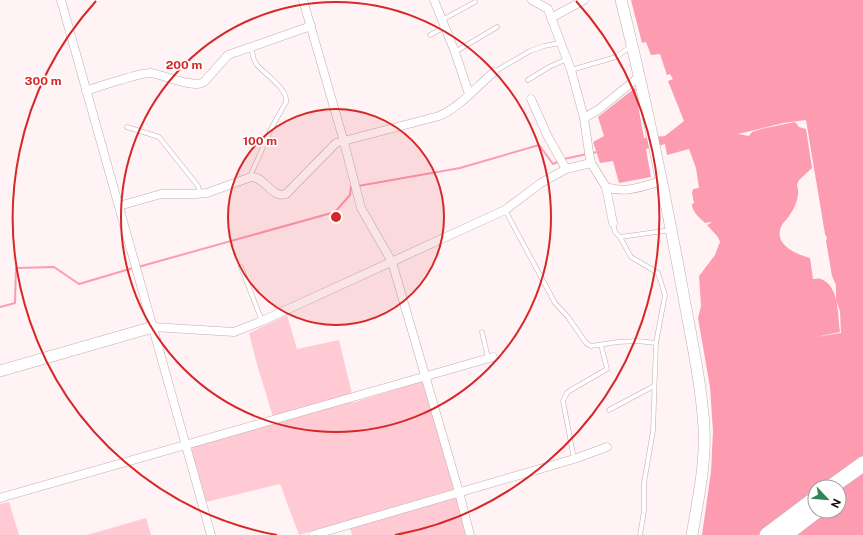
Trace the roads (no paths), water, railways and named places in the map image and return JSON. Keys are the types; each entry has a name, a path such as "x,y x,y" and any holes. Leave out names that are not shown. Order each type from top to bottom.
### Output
{"highway":[{"path":"842,479 863,464"},
{"path":"847,488 863,477"},
{"path":"767,535 807,505"},
{"path":"785,535 807,518"}],"street":[{"path":"61,0 211,535"},
{"path":"303,0 344,142 361,208 392,262 459,492 470,535"},
{"path":"434,0 455,52 469,94"},
{"path":"532,0 548,9 571,70 584,118 591,163 606,187 613,223"},
{"path":"551,18 584,0"},
{"path":"621,0 640,76 662,181 701,392 704,428 702,464 692,535"},
{"path":"86,91 149,72 193,84 202,84 228,55 311,26"},
{"path":"119,206 161,194 200,194 251,177 258,178 275,193 283,195 286,194 334,145 446,113 460,103 494,72"},
{"path":"584,118 598,110 640,76"},
{"path":"531,100 547,135 566,169"},
{"path":"0,371 153,327 234,332 262,321 505,210 541,182 566,169 591,163"},
{"path":"606,187 623,191 662,181"},
{"path":"0,498 490,358"},
{"path":"313,535 574,459 607,447"}],"lane":[{"path":"430,35 474,2"},
{"path":"455,52 497,27"},
{"path":"494,72 537,48 560,43"},
{"path":"571,70 616,57 632,45"},
{"path":"251,47 257,65 282,89 287,98 272,127 251,177"},
{"path":"528,80 549,67 567,59"},
{"path":"127,126 159,137 198,186 200,194"},
{"path":"505,210 555,303 568,317 586,344 592,346 637,341 656,344"},
{"path":"613,223 616,232 633,258 658,273 665,295 656,344 653,431 644,483 644,511 640,535"},
{"path":"620,237 671,230"},
{"path":"241,266 262,321"},
{"path":"482,332 490,358"},
{"path":"574,459 563,401 567,392 607,369 601,345"},
{"path":"609,410 654,386"}],"waterway":[{"path":"358,186 460,168 539,145 553,164 560,161"},
{"path":"591,153 597,152"},
{"path":"564,159 587,154"},
{"path":"138,267 335,212 350,195 351,187 353,186"},
{"path":"0,307 15,303 16,268 54,267 79,284 133,268"}]}
